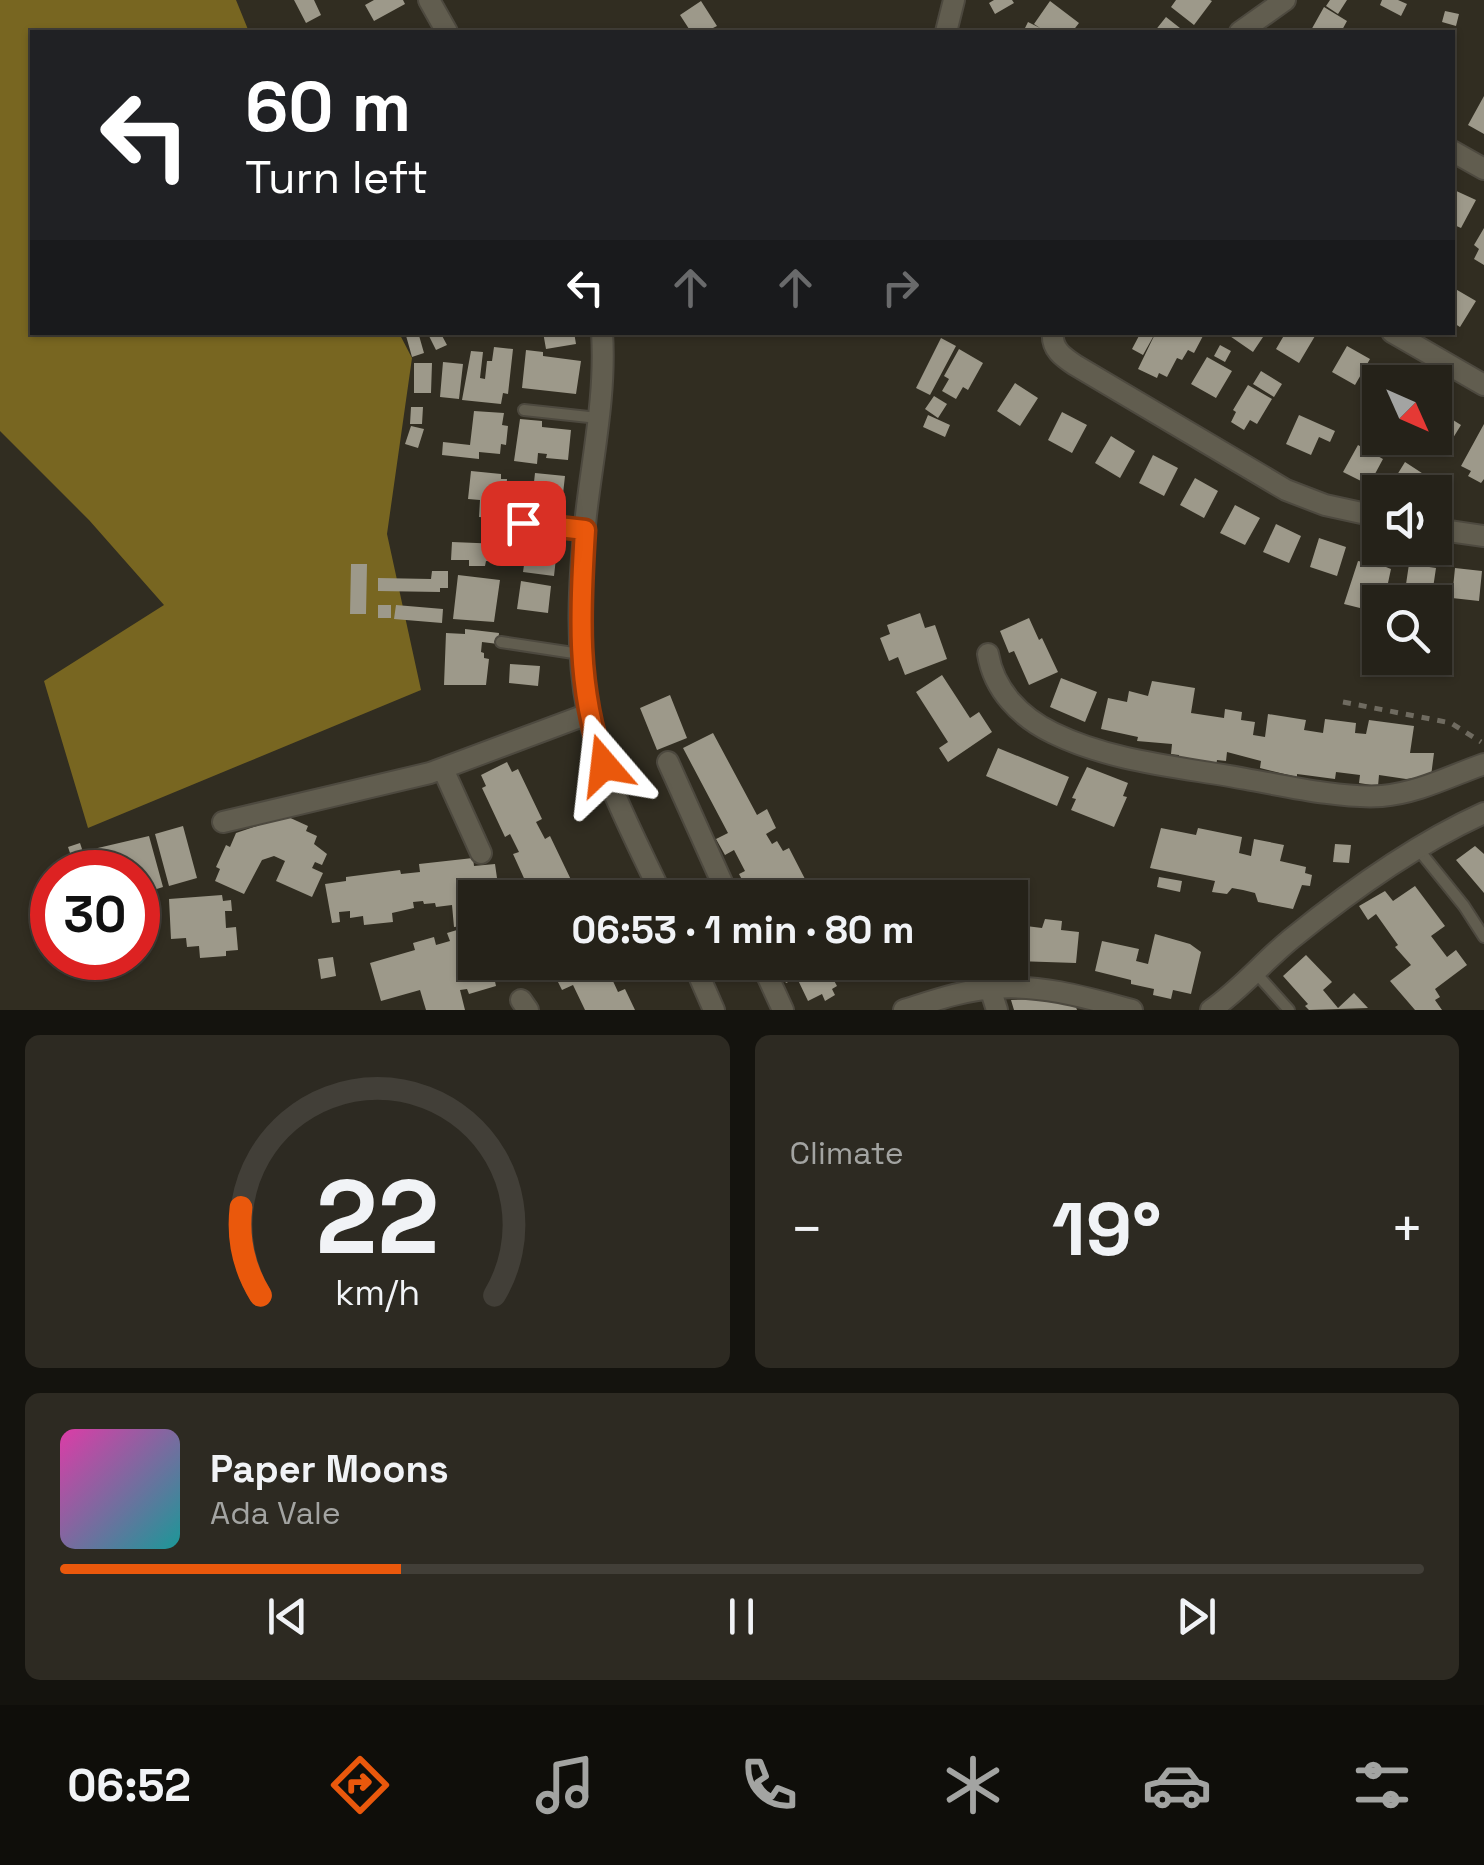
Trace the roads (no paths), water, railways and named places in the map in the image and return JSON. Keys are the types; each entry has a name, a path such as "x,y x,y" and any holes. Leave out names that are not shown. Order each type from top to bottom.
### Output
{"street":[{"path":"429,0 446,30"},
{"path":"946,30 954,0"},
{"path":"1248,30 1285,0"},
{"path":"1455,153 1484,169"},
{"path":"602,335 604,366 585,530 581,654 588,714 612,787 655,880"},
{"path":"1397,335 1484,385"},
{"path":"1052,336 1059,354 1075,365 1286,490 1325,505 1362,513"},
{"path":"1452,531 1484,536"},
{"path":"988,654 992,675 1022,712 1050,732 1129,758 1293,787 1378,796 1412,792 1484,764"},
{"path":"223,822 443,769 588,714"},
{"path":"668,762 721,880"},
{"path":"443,769 480,853"},
{"path":"1211,1010 1330,908 1418,849 1484,813"},
{"path":"700,980 714,1010"},
{"path":"768,980 782,1010"},
{"path":"990,988 996,1010"},
{"path":"904,1010 990,988 1049,990 1132,1010"}],"lane":[{"path":"524,410 599,418"},
{"path":"523,523 585,530"},
{"path":"502,642 581,654"},
{"path":"1418,849 1484,937"},
{"path":"1256,973 1289,1010"}]}
